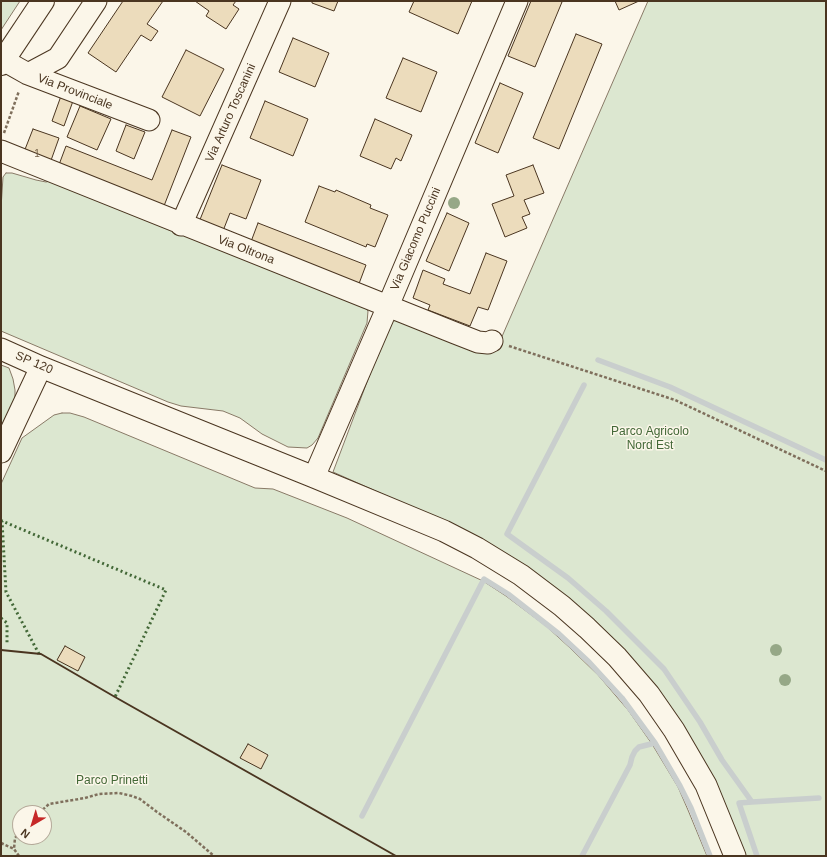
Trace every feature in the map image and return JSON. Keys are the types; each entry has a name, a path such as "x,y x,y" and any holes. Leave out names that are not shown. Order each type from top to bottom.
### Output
{"main road":[{"name":"Via Provinciale","path":"2,62 43,1"}],"street":[{"path":"28,74 58,58 96,1"},
{"name":"Via Arturo Toscanini","path":"181,225 280,1"},
{"name":"Via Giacomo Puccini","path":"314,477 517,1"},
{"name":"Via Provinciale","path":"2,62 28,74 149,120"},
{"name":"Via Oltrona","path":"2,143 181,225 478,342 492,341"},
{"path":"1,340 41,367 1,452"},
{"name":"SP 120","path":"1,349 41,367 444,531 477,548 521,575 578,620 606,645 640,683 674,730 706,785 735,856"}],"path":[{"path":"2,143 12,106 28,74"},
{"path":"492,341 675,400 826,471"},
{"path":"48,805 99,794 119,794 132,796 140,799 186,832 214,856"},
{"path":"1,843 14,849 19,856"},
{"path":"14,845 14,849"}],"green space":[{"path":"1,1 20,1 1,30"},
{"name":"Parco Agricolo Nord Est","path":"648,1 826,1 826,856 743,856 643,677 452,525 333,472 393,313 497,348"},
{"path":"6,173 12,173 46,182 57,179 364,306 368,311 367,323 318,438 312,445 307,448 288,447 262,434 240,418 223,411 181,406 168,402 1,331 1,208 3,177"},
{"path":"1,365 9,368 13,379 15,398 1,431"},
{"name":"Parco Prinetti","path":"70,413 84,417 255,488 273,489 347,518 483,581 546,626 598,675 628,710 652,744 678,787 707,856 1,856 1,484 22,438 54,415"}],"building":[{"path":"123,1 163,1 147,24 158,31 151,41 141,35 116,72 88,53"},
{"path":"195,1 236,1 233,5 239,9 226,29 206,16 209,11"},
{"path":"312,1 338,1 334,11 312,3"},
{"path":"414,1 472,1 458,34 409,12"},
{"path":"531,1 562,2 535,67 508,56"},
{"path":"615,1 639,1 619,10"},
{"path":"576,34 602,44 559,149 533,138"},
{"path":"293,38 329,53 315,87 279,72"},
{"path":"186,50 224,69 200,116 162,97"},
{"path":"403,58 437,72 421,112 386,98"},
{"path":"500,83 523,93 498,153 475,143"},
{"path":"61,96 73,101 64,126 52,121"},
{"path":"265,101 308,119 293,156 250,138"},
{"path":"80,106 111,119 97,150 67,137"},
{"path":"375,119 412,135 401,161 396,158 391,169 360,156"},
{"path":"126,125 145,132 134,159 116,151"},
{"path":"33,129 59,138 49,166 22,157"},
{"path":"172,130 191,137 162,211 57,170 66,146 152,180"},
{"path":"222,165 261,180 246,219 230,213 221,236 197,227"},
{"path":"533,165 544,193 524,200 530,214 522,217 527,228 505,237 492,204 514,196 506,175"},
{"path":"319,186 335,192 336,190 371,205 370,208 388,215 375,247 367,244 366,247 305,222"},
{"path":"447,213 469,223 449,271 426,261"},
{"path":"258,223 366,265 357,289 249,247"},
{"path":"486,253 507,261 488,310 478,307 470,326 428,310 430,305 413,298 423,270 445,279 443,284 470,294"},
{"path":"65,646 85,657 78,671 57,660"},
{"path":"248,744 268,755 261,769 240,758"}],"waterway":[{"path":"598,360 670,387 826,460"},
{"path":"584,385 507,534 568,578 606,611 664,669 700,722 722,760 752,802 739,803 757,856"},
{"path":"362,816 484,579 508,594 559,634 589,662 622,698 655,743 680,786 691,808 710,856"},
{"path":"582,856 630,765 635,751 639,747 655,743"},
{"path":"752,802 819,798"}],"hedge":[{"path":"39,654 6,592 2,521 166,590 115,697"},
{"path":"1,618 7,623 7,643"}],"wall":[{"path":"1,650 41,654 396,856"}]}
